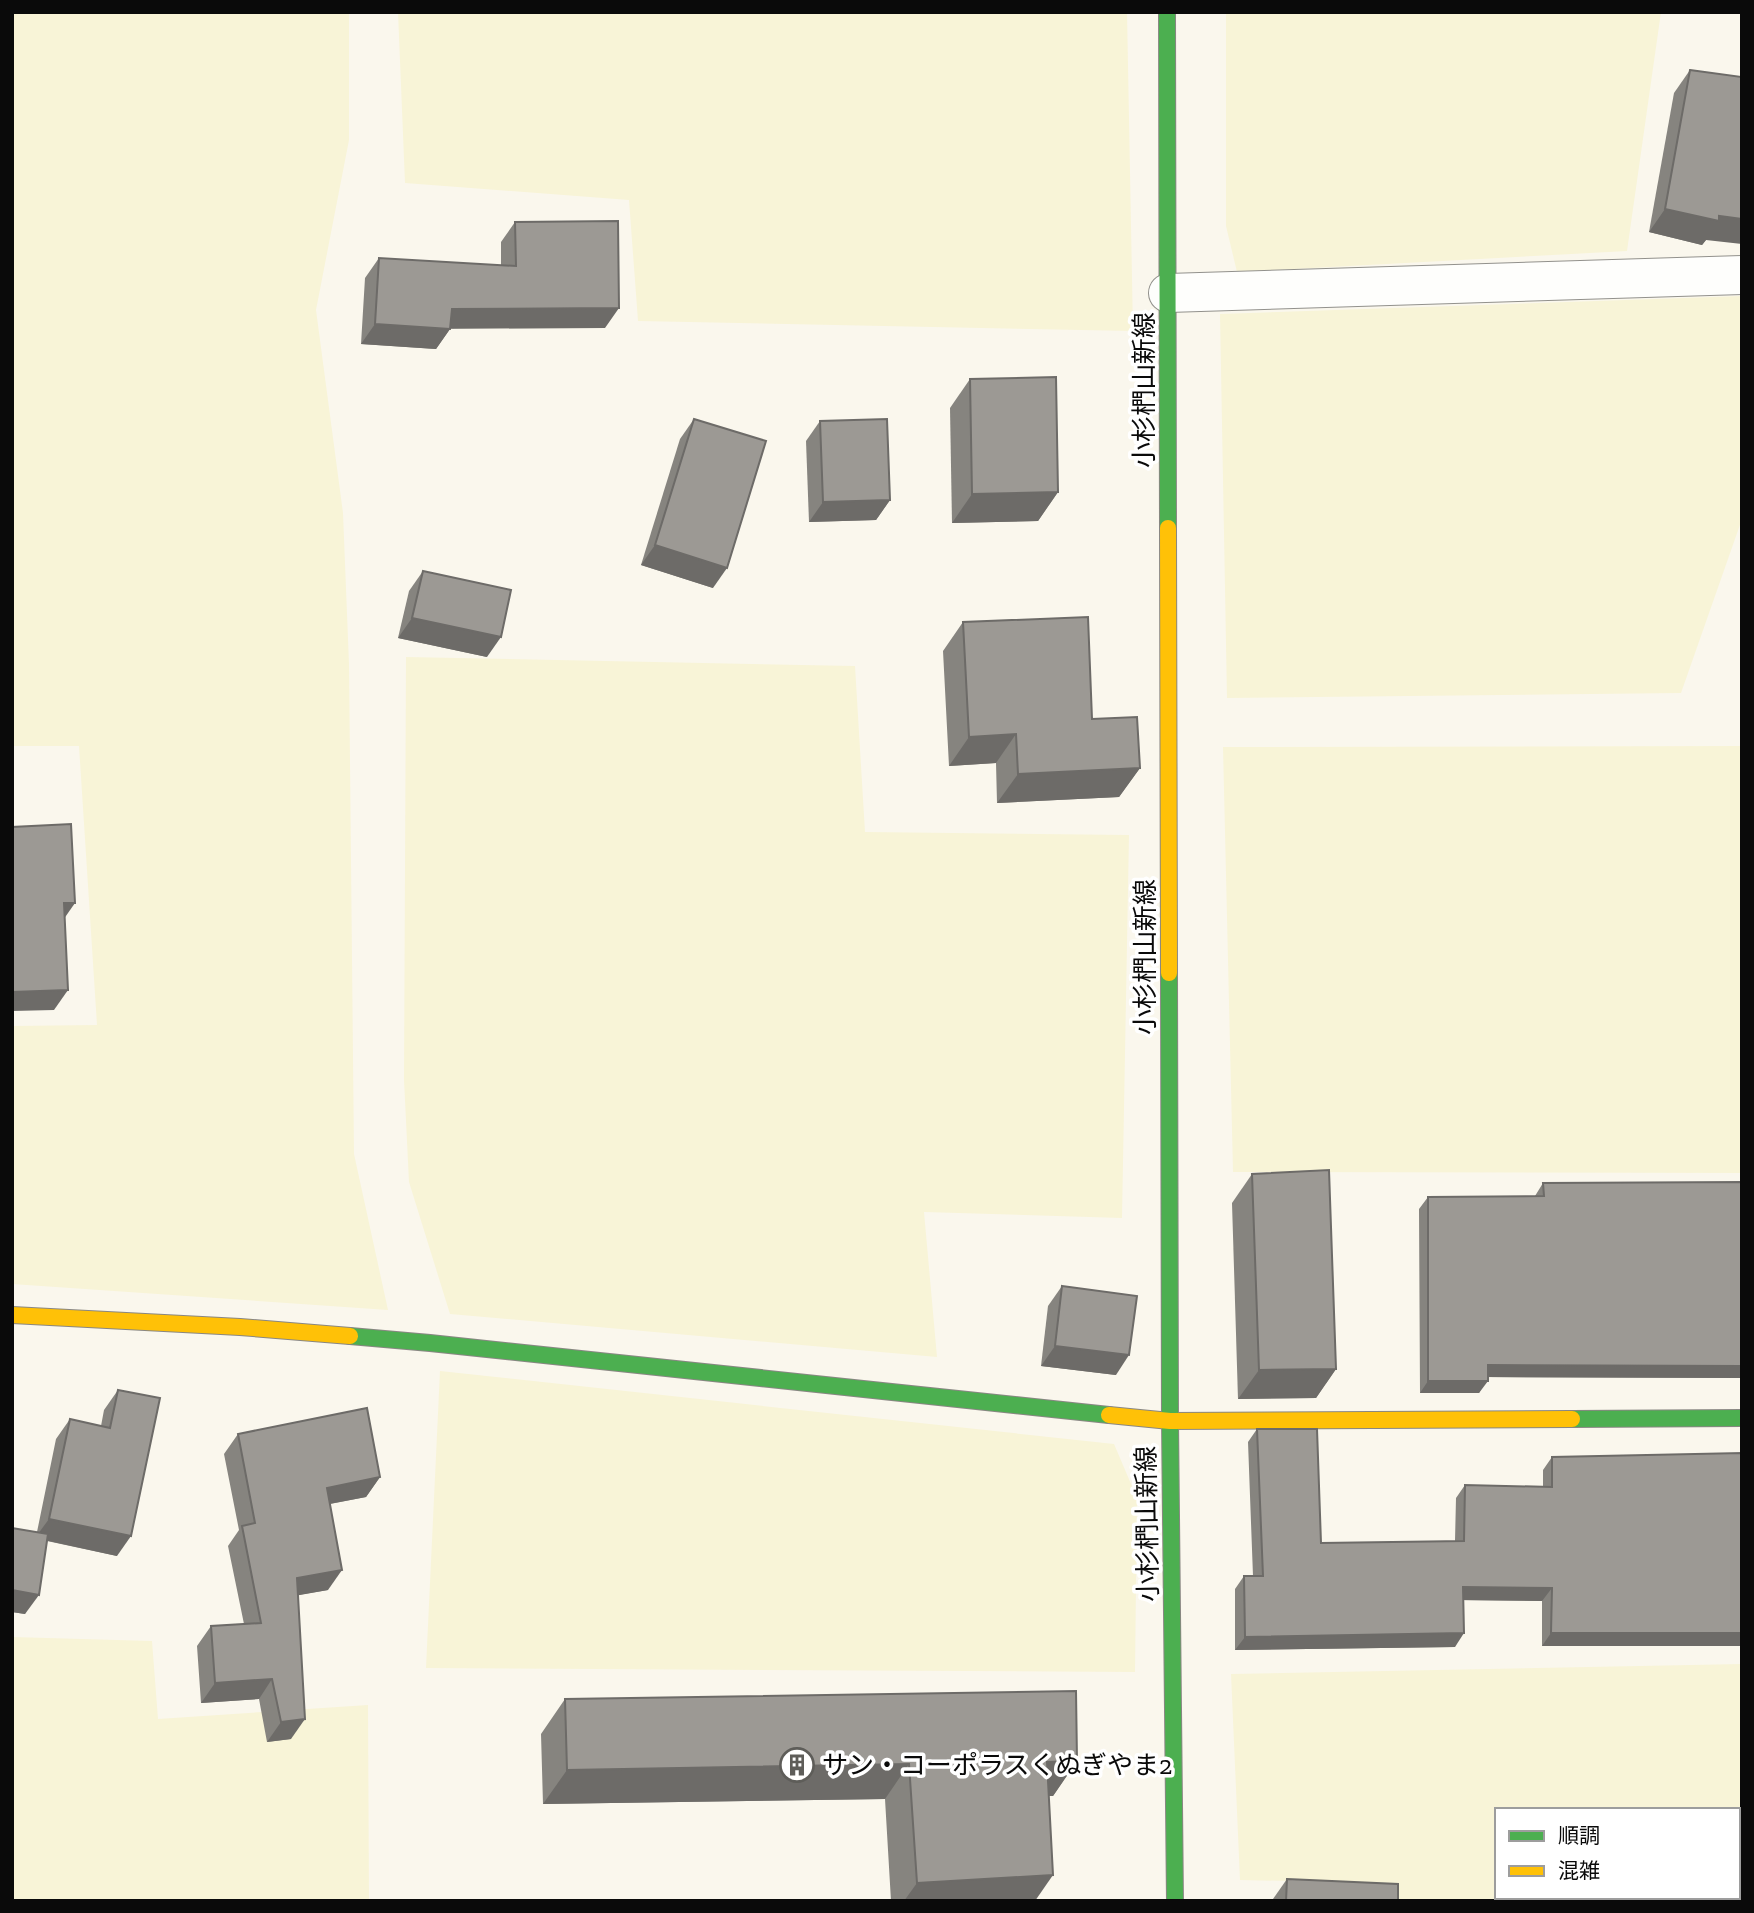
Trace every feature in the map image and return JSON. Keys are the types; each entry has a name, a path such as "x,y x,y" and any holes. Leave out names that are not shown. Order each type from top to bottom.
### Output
{"main road":[{"name":"小杉椚山新線","path":"1167,12 1170,1421 1175,1901"},
{"path":"12,1315 240,1327 430,1343 1170,1421 1742,1419"}],"street":[{"path":"1168,293 1742,275"}],"shaded area":[{"path":"12,12 349,12 349,140 316,310 343,513 349,664 354,1154 388,1310 12,1284 12,1026 97,1025 79,746 12,746"},
{"path":"398,12 1127,12 1133,331 638,321 629,200 405,183"},
{"path":"1226,12 1661,12 1627,251 1237,272 1226,226"},
{"path":"1742,296 1742,519 1681,693 1227,698 1220,314"},
{"path":"406,657 855,666 865,832 1129,835 1122,1218 924,1212 937,1357 450,1314 409,1182 404,1080"},
{"path":"1742,746 1742,1173 1233,1172 1223,747"},
{"path":"440,1371 1114,1444 1137,1498 1135,1672 426,1668"},
{"path":"12,1637 152,1641 158,1719 368,1705 369,1901 12,1901"},
{"path":"1742,1664 1742,1901 1390,1901 1388,1883 1240,1880 1231,1674"}],"building":[{"path":"1690,70 1742,77 1742,219 1719,216 1719,221 1665,209"},
{"path":"618,221 619,308 452,309 450,329 375,324 379,258 516,266 515,222"},
{"path":"1056,377 1058,492 972,494 970,379"},
{"path":"694,419 766,441 727,568 655,545"},
{"path":"887,419 890,500 823,502 820,421"},
{"path":"423,571 511,590 501,637 412,618"},
{"path":"1088,617 1092,719 1137,717 1140,768 1018,774 1016,734 969,737 963,622"},
{"path":"71,824 75,903 64,903 68,990 12,992 12,827"},
{"path":"1329,1170 1336,1369 1259,1370 1252,1174"},
{"path":"1742,1182 1742,1366 1488,1365 1488,1381 1428,1381 1428,1197 1544,1196 1543,1183"},
{"path":"1062,1286 1137,1296 1129,1355 1055,1346"},
{"path":"118,1390 160,1398 131,1536 49,1519 70,1419 110,1428"},
{"path":"367,1408 380,1477 327,1488 342,1570 297,1578 305,1719 281,1722 272,1679 215,1683 211,1626 261,1623 242,1526 255,1523 238,1434"},
{"path":"1257,1429 1317,1429 1321,1543 1464,1541 1465,1485 1552,1487 1552,1457 1742,1453 1742,1633 1551,1633 1552,1588 1463,1587 1464,1633 1245,1637 1244,1576 1263,1576"},
{"path":"12,1528 48,1534 39,1595 12,1590"},
{"path":"1076,1691 1077,1761 1047,1762 1053,1875 917,1883 909,1764 567,1770 565,1699"},
{"path":"1287,1879 1398,1884 1398,1901 1286,1901"}],"traffic: fast":[{"path":"1167,12 1168,528"},
{"path":"1169,973 1175,1901"},
{"path":"350,1336 1109,1415"},
{"path":"1572,1419 1742,1418"}],"traffic: slow":[{"path":"1168,528 1169,973"},
{"path":"12,1315 240,1327 350,1336"},
{"path":"1109,1415 1170,1421 1572,1419"}],"place":[{"name":"サン・コーポラスくぬぎやま2","path":"797,1765"}]}
